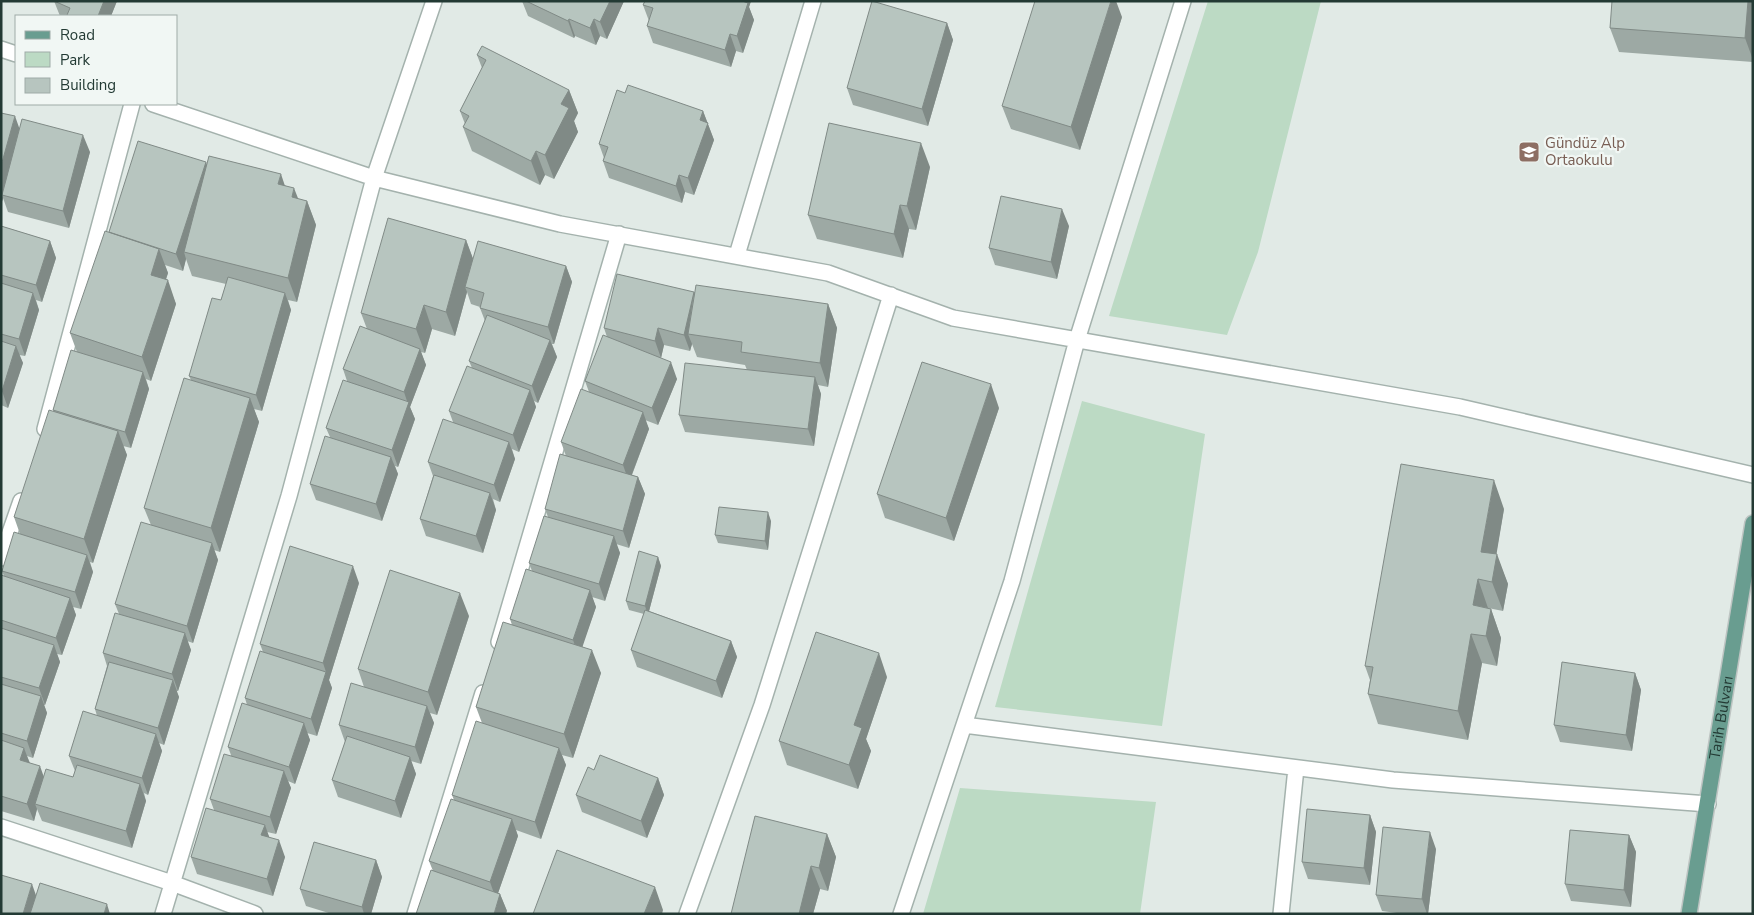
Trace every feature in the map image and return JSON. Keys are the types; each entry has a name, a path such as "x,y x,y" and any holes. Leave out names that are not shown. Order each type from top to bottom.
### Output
{"main road":[{"name":"Tarih Bulvarı","path":"1689,914 1753,523"}],"street":[{"path":"163,914 289,496 374,178 434,1"},
{"path":"737,255 813,1"},
{"path":"901,914 1012,581 1077,340 1183,1"},
{"path":"1,49 15,54"},
{"path":"40,445 132,105"},
{"path":"156,105 374,178 560,224 828,273 953,318 1460,407 1753,475"},
{"path":"494,659 619,234"},
{"path":"687,914 762,705 891,295"},
{"path":"1,558 27,483"},
{"path":"415,914 488,678"},
{"path":"964,725 1393,780 1708,804"},
{"path":"1280,914 1296,768"},
{"path":"1,827 172,883 256,914"}],"green space":[{"path":"1208,1 1321,1 1258,252 1227,335 1109,316"},
{"path":"1082,401 1205,434 1162,726 995,707"},
{"path":"960,788 1156,802 1140,914 923,914"}],"building":[{"path":"54,1 104,1 98,15 67,15 70,8"},
{"path":"526,1 610,1 600,22 594,19 590,28 569,19 568,21"},
{"path":"645,1 742,1 748,3 737,36 730,34 725,50 647,26 653,8 643,5"},
{"path":"872,1 947,23 922,109 847,88"},
{"path":"1035,1 1111,1 1071,127 1002,106"},
{"path":"1612,1 1748,1 1745,38 1610,28"},
{"path":"482,46 569,90 561,104 569,108 545,155 536,151 531,161 463,127 469,116 460,111 486,60 477,55"},
{"path":"628,85 703,111 700,120 708,123 688,178 679,175 676,186 603,161 608,147 599,144 617,90 625,93"},
{"path":"1,113 15,116 1,166"},
{"path":"22,119 83,135 63,211 2,195"},
{"path":"829,123 921,143 907,206 900,205 894,234 808,215"},
{"path":"138,141 206,162 176,254 109,232"},
{"path":"209,156 281,174 278,184 294,188 292,197 307,201 288,278 184,252"},
{"path":"1001,196 1062,209 1051,262 989,248"},
{"path":"388,218 466,240 446,312 424,305 416,329 361,313"},
{"path":"1,226 50,241 36,285 1,275"},
{"path":"105,231 159,249 151,275 168,280 142,357 70,333"},
{"path":"478,241 566,266 548,327 480,308 484,293 465,287"},
{"path":"617,274 694,292 684,335 658,328 655,341 604,328"},
{"path":"228,277 285,293 256,395 189,376 212,298 221,300"},
{"path":"1,283 33,293 19,339 1,334"},
{"path":"696,285 828,304 820,363 741,352 742,342 688,334"},
{"path":"487,315 550,340 532,386 469,361"},
{"path":"360,326 420,349 404,392 343,369"},
{"path":"603,335 671,362 652,408 585,381"},
{"path":"1,341 16,346 2,391 1,390"},
{"path":"71,350 143,372 125,432 53,410"},
{"path":"922,362 991,384 946,518 877,494"},
{"path":"685,363 815,377 808,429 679,415"},
{"path":"467,366 530,390 513,435 449,411"},
{"path":"184,378 250,398 211,528 144,508"},
{"path":"343,380 409,402 392,450 326,428"},
{"path":"581,389 643,412 623,465 561,442"},
{"path":"49,410 118,431 84,539 14,517"},
{"path":"443,419 509,442 494,485 428,462"},
{"path":"325,436 391,457 376,504 310,484"},
{"path":"560,454 638,477 623,531 545,509"},
{"path":"1401,464 1494,480 1481,552 1497,554 1492,582 1478,579 1473,605 1491,609 1486,636 1471,634 1458,711 1368,694 1373,667 1365,666"},
{"path":"434,475 490,493 476,536 420,519"},
{"path":"719,507 768,512 765,541 715,535"},
{"path":"544,516 614,536 599,584 529,563"},
{"path":"141,522 212,543 187,626 115,604"},
{"path":"14,532 87,555 75,592 2,571"},
{"path":"290,546 353,566 323,663 260,644"},
{"path":"639,551 658,557 645,606 626,601"},
{"path":"526,569 590,590 573,640 510,619"},
{"path":"390,570 460,593 428,692 358,669"},
{"path":"1,575 70,598 56,638 1,620"},
{"path":"645,610 731,641 716,681 631,650"},
{"path":"115,613 185,633 172,674 103,653"},
{"path":"503,622 592,650 564,734 476,707"},
{"path":"1,628 54,645 39,688 1,677"},
{"path":"816,632 879,653 854,725 862,728 849,765 779,741"},
{"path":"260,651 326,672 311,719 245,698"},
{"path":"109,662 173,680 158,728 95,709"},
{"path":"1562,662 1635,673 1626,735 1554,725"},
{"path":"351,683 427,706 415,747 339,725"},
{"path":"1,684 41,696 27,741 1,733"},
{"path":"242,703 304,723 289,767 228,747"},
{"path":"83,711 156,734 142,778 69,756"},
{"path":"476,721 559,748 535,822 452,795"},
{"path":"347,736 410,757 395,801 332,780"},
{"path":"1,740 24,748 20,760 40,766 27,804 1,796"},
{"path":"224,754 284,771 270,817 210,799"},
{"path":"600,755 658,778 641,821 576,795 588,767 594,770"},
{"path":"77,765 140,784 126,831 35,804 46,769 73,777"},
{"path":"451,799 512,819 490,882 429,861"},
{"path":"206,808 265,825 261,835 279,840 267,879 191,857"},
{"path":"1307,809 1370,815 1364,868 1302,862"},
{"path":"755,816 827,834 819,868 811,866 799,914 731,914"},
{"path":"1383,827 1430,832 1422,899 1376,895"},
{"path":"1570,830 1629,835 1624,890 1565,884"},
{"path":"314,842 376,860 362,907 300,889"},
{"path":"557,850 655,887 644,914 533,914"},
{"path":"431,870 500,894 494,914 416,914"},
{"path":"1,875 32,884 23,914 1,914"},
{"path":"40,883 107,904 104,914 30,914"}],"place":[{"name":"Gündüz Alp Ortaokulu","path":"1529,152"}]}
